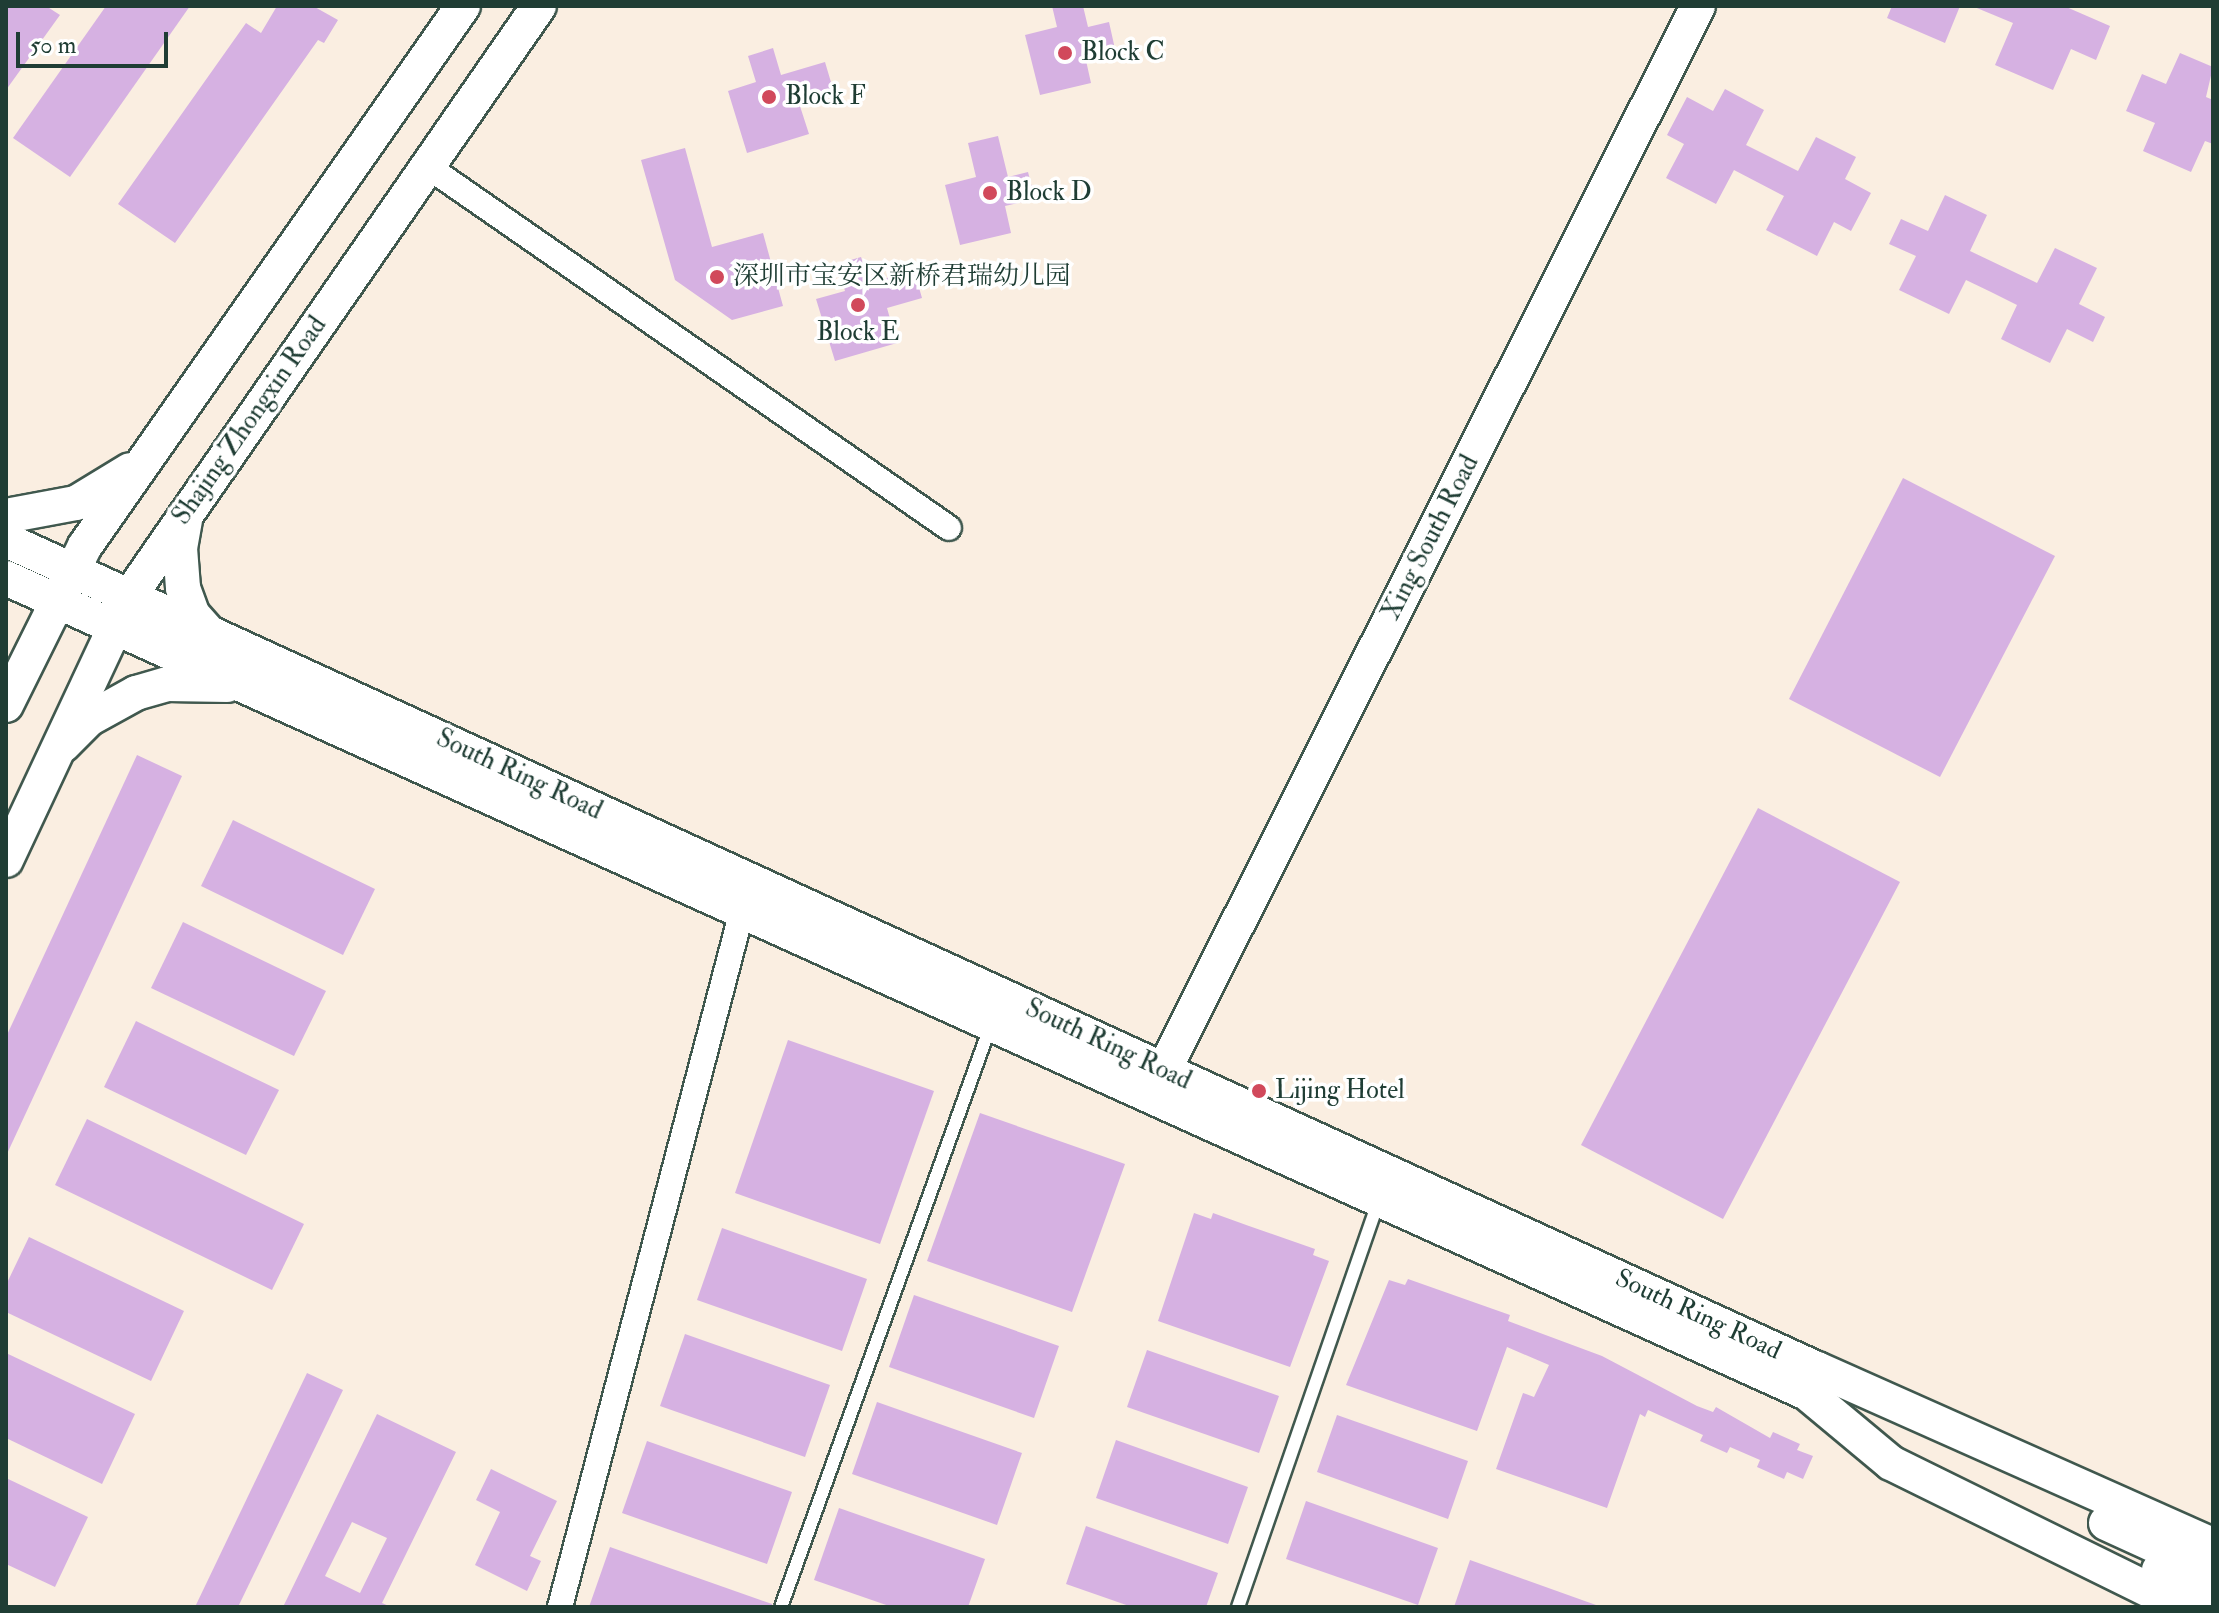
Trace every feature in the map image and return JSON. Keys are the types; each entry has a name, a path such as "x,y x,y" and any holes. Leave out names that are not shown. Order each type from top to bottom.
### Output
{"main road":[{"name":"Shajing Zhongxin Road","path":"6,860 112,627 129,597 539,6"},
{"name":"Xing South Road","path":"1164,1070 1698,6"},
{"path":"6,705 70,570 461,7"},
{"path":"6,516 76,503 122,476 151,451"},
{"path":"188,511 180,548 183,588 193,615 211,634"},
{"name":"South Ring Road","path":"6,540 1164,1070 1812,1381 1891,1463 2184,1607"},
{"name":"South Ring Road","path":"6,578 1379,1200 2213,1545"},
{"path":"6,663 6,705"},
{"path":"49,765 77,729 136,693 185,683 253,690"},
{"path":"1812,1381 1951,1476 2039,1505 2213,1572"},
{"path":"2039,1505 2213,1595"}],"street":[{"path":"427,166 949,528"},
{"path":"560,1607 742,911"}],"lane":[{"path":"781,1607 991,1024"},
{"path":"1238,1607 1379,1200"}],"building":[{"path":"6,6 46,6 60,15 6,90"},
{"path":"106,6 190,6 70,177 13,138"},
{"path":"277,6 313,6 338,20 324,43 318,40 175,243 118,204 246,23 261,33"},
{"name":"Block C","path":"1052,6 1083,6 1088,27 1109,22 1115,49 1085,56 1091,83 1040,95 1025,35 1057,27"},
{"path":"1892,6 1960,6 1945,43 1887,18"},
{"path":"1972,6 2064,6 2110,26 2096,60 2071,49 2053,90 1995,65 2013,23"},
{"name":"Block F","path":"773,48 781,75 825,62 833,89 798,100 809,134 747,153 728,91 756,82 748,56"},
{"path":"2180,53 2213,67 2206,97 2213,100 2213,144 2205,141 2191,172 2143,151 2155,123 2126,111 2142,74 2166,84"},
{"path":"1725,89 1764,110 1746,145 1798,171 1816,137 1856,157 1845,179 1871,193 1851,231 1834,222 1817,256 1766,230 1784,196 1734,170 1716,204 1666,178 1684,144 1667,135 1687,97 1713,111"},
{"name":"Block D","path":"998,136 1008,177 1028,172 1035,199 1005,206 1011,233 960,245 945,185 976,177 968,143"},
{"path":"685,148 712,247 763,233 783,306 732,320 675,280 641,160"},
{"path":"1945,195 1987,215 1970,251 2037,283 2055,248 2097,268 2079,304 2105,317 2093,342 2067,329 2050,363 2001,339 2017,305 1991,292 1966,280 1949,314 1899,290 1916,256 1889,244 1901,219 1928,231"},
{"name":"Block E","path":"861,257 869,283 914,270 922,298 887,308 897,343 835,361 816,299 845,291 837,264"},
{"path":"1903,478 2055,556 1940,777 1789,699"},
{"path":"137,755 182,776 6,1156 6,1037"},
{"path":"1758,808 1900,882 1723,1219 1581,1145"},
{"path":"233,820 375,889 343,955 201,886"},
{"path":"183,922 326,991 294,1056 151,988"},
{"path":"136,1021 279,1090 246,1155 104,1087"},
{"path":"788,1040 934,1091 880,1244 735,1193"},
{"path":"980,1113 1125,1164 1072,1312 927,1261"},
{"path":"87,1119 304,1224 272,1290 55,1185"},
{"path":"1194,1213 1211,1219 1213,1213 1315,1249 1313,1255 1329,1261 1290,1367 1158,1321"},
{"path":"722,1228 867,1279 842,1351 697,1300"},
{"path":"29,1237 184,1311 151,1381 6,1312 6,1285"},
{"path":"1408,1279 1510,1315 1508,1321 1602,1356 1697,1406 1713,1412 1716,1407 1770,1438 1773,1432 1800,1444 1797,1450 1813,1456 1803,1479 1787,1472 1784,1479 1757,1467 1760,1460 1730,1447 1727,1453 1700,1441 1703,1435 1648,1410 1645,1417 1640,1414 1607,1508 1496,1469 1523,1393 1534,1397 1549,1365 1507,1347 1477,1431 1346,1385 1389,1280 1405,1285"},
{"path":"914,1295 1059,1346 1034,1418 889,1367"},
{"path":"685,1334 830,1385 805,1457 660,1406"},
{"path":"1147,1350 1279,1396 1259,1453 1127,1407"},
{"path":"6,1353 135,1414 102,1484 6,1438"},
{"path":"307,1373 343,1390 238,1607 195,1607"},
{"path":"877,1402 1022,1453 997,1525 852,1474"},
{"path":"377,1414 456,1452 382,1603 391,1607 283,1607","holes":["352,1522 387,1538 360,1593 325,1576"]},
{"path":"1337,1415 1468,1461 1448,1519 1317,1472"},
{"path":"1116,1440 1248,1487 1228,1544 1096,1498"},
{"path":"647,1441 792,1492 767,1564 622,1513"},
{"path":"491,1469 557,1501 530,1556 541,1561 527,1591 475,1565 500,1512 476,1500"},
{"path":"6,1478 88,1517 55,1587 6,1564"},
{"path":"1306,1501 1438,1548 1418,1605 1286,1559"},
{"path":"839,1508 985,1559 968,1607 892,1607 814,1580"},
{"path":"1086,1526 1218,1573 1206,1607 1132,1607 1066,1584"},
{"path":"610,1547 772,1604 772,1607 589,1607"},
{"path":"1470,1560 1596,1605 1454,1607"}],"place":[{"name":"Block C","path":"1065,53"},
{"name":"Block F","path":"769,97"},
{"name":"Block D","path":"990,193"},
{"name":"深圳市宝安区新桥君瑞幼儿园","path":"717,277"},
{"name":"Block E","path":"858,305"},
{"name":"Lijing Hotel","path":"1259,1091"}]}
